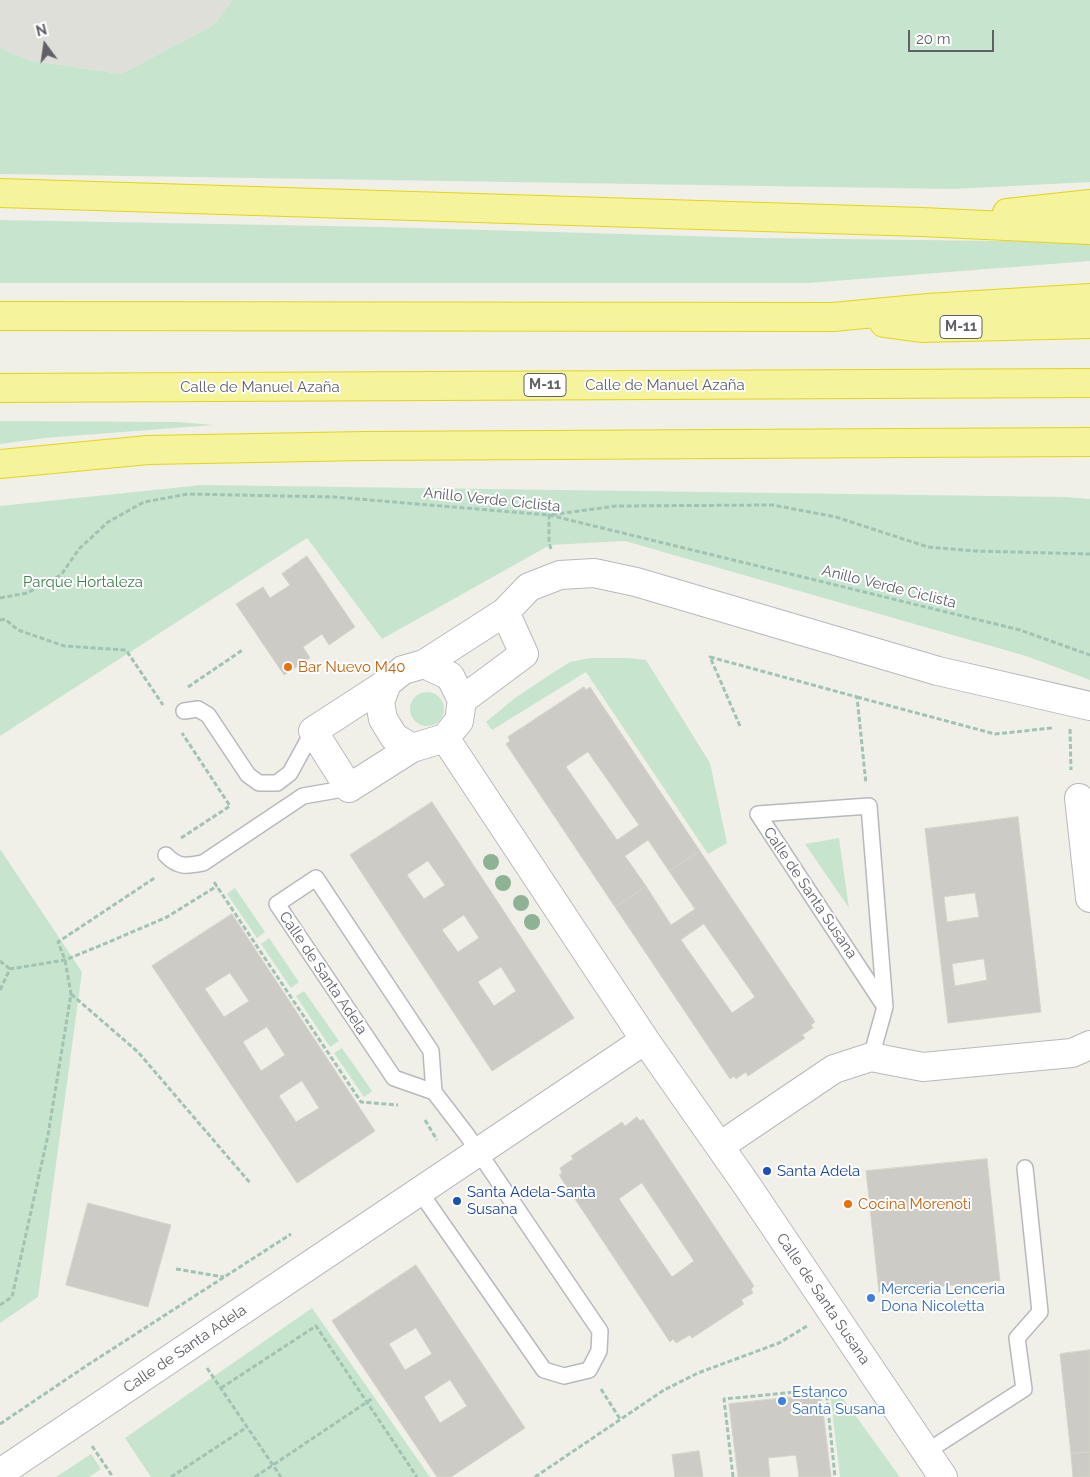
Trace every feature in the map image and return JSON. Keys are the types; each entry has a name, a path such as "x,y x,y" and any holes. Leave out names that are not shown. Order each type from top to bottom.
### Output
{"highway":[{"path":"0,193 922,222 1090,230"},
{"path":"922,222 1090,204"},
{"path":"833,317 928,308 1090,298"},
{"name":"M-11","path":"0,316 833,317 921,328 1090,324"},
{"name":"Calle de Manuel Azaña","path":"0,388 1090,382"},
{"path":"0,464 158,450 365,446 1090,442"}],"street":[{"path":"424,664 450,676 462,700 459,721 445,738 412,748 349,788 313,731 388,683 403,670 424,664 505,612 529,587 560,575 594,573 636,582 1076,711"},
{"path":"462,700 524,654 505,612"},
{"path":"388,683 380,702 383,720 394,737 412,748"},
{"name":"Calle de Santa Susana","path":"445,738 645,1040 720,1146 943,1477"},
{"path":"1079,798 1090,898"},
{"name":"Calle de Santa Adela","path":"0,1473 645,1040"},
{"path":"720,1146 834,1069 871,1058 923,1067 1072,1053 1090,1045"}],"lane":[{"path":"184,711 198,710 208,715 248,775 258,783 277,783 290,773 313,731"},
{"path":"166,855 173,863 186,866 203,863 303,796 349,788"},
{"name":"Calle de Santa Susana","path":"871,1058 886,1007 869,806 758,814 886,1007"},
{"name":"Calle de Santa Adela","path":"316,878 432,1051 434,1092 394,1078 277,904 316,878"},
{"path":"420,1192 544,1370 564,1376 588,1370 599,1351 600,1331 479,1151 434,1092"},
{"path":"926,1452 1024,1389 1017,1338 1040,1312 1025,1168"}],"path":[{"name":"Anillo Verde Ciclista","path":"0,598 27,593 61,575 79,549 108,522 144,502 188,494 334,497 549,516 1020,630 1090,654"},
{"path":"549,516 616,506 773,505 836,517 928,547 975,551 1090,554"},
{"path":"0,620 5,619 18,630 64,646 126,650 168,712"},
{"path":"187,687 244,649"},
{"path":"740,726 710,657 994,734 1076,711 1073,788 1079,798"},
{"path":"857,698 869,806"},
{"path":"176,841 230,806 178,728"},
{"path":"0,1306 12,1297 48,1135 71,994 65,960 58,942 163,872"},
{"path":"0,961 10,969 65,960 167,916 217,886 361,1102 407,1106"},
{"path":"0,990 10,969"},
{"path":"71,994 138,1052 251,1184"},
{"path":"421,1115 437,1140"},
{"path":"0,1424 86,1366 291,1234"},
{"path":"176,1269 225,1277"},
{"path":"535,1477 664,1390 698,1373 779,1343 831,1312"},
{"path":"221,1388 316,1326 417,1477"},
{"path":"192,1345 280,1477"},
{"path":"599,1386 620,1419"},
{"path":"733,1477 724,1400 826,1389 835,1477"},
{"path":"255,1477 373,1398"},
{"path":"76,1422 112,1477"},
{"path":"171,1477 247,1427"}],"shaded area":[{"path":"0,0 232,0 215,24 121,74 28,60 0,48"}],"green space":[{"path":"232,0 1090,0 1090,182 954,189 0,174 0,48 28,60 121,74 215,24"},
{"path":"0,220 383,227 758,238 1080,242 1090,243 1090,261 809,283 0,283"},
{"path":"0,421 178,422 214,425 45,438 0,444"},
{"name":"Parque Hortaleza","path":"202,485 1066,497 1090,499 1090,680 1026,656 625,541 550,545 382,639 307,538 0,736 0,506"},
{"path":"590,658 646,660 710,763 727,843 708,854 586,672 492,730 486,722 515,698 570,662"},
{"path":"427,692 434,693 439,697 443,702 443,716 439,721 434,725 427,726 420,725 415,721 411,716 410,709 411,702 415,697 420,693"},
{"path":"839,838 849,908 805,844"},
{"path":"0,849 82,972 38,1297 0,1323"},
{"path":"235,888 265,932 257,938 227,894"},
{"path":"269,938 299,982 291,988 261,944"},
{"path":"304,991 339,1041 330,1047 296,996"},
{"path":"342,1048 372,1091 364,1097 334,1053"},
{"path":"312,1308 430,1477 151,1477 125,1438"},
{"path":"830,1393 839,1393 900,1477 840,1477"},
{"path":"91,1454 101,1469 89,1477 56,1477"}],"building":[{"path":"307,556 355,627 329,645 322,634 303,647 310,658 284,675 236,604 263,587 270,598 290,585 282,574"},
{"path":"584,687 586,690 590,687 700,851 669,871 648,840 625,856 646,886 615,907 506,744 510,741 508,737","holes":["588,752 639,825 617,840 566,767"]},
{"path":"432,802 574,1018 492,1071 350,855","holes":["428,861 445,885 424,899 407,875","464,915 479,938 458,952 442,930","501,967 516,991 494,1006 478,982"]},
{"path":"1018,817 1041,1012 948,1023 925,829","holes":["975,893 979,917 947,922 944,897","984,959 987,980 955,986 952,964"]},
{"path":"700,851 815,1022 811,1025 813,1028 802,1035 805,1038 748,1076 746,1072 736,1079 734,1076 730,1079 615,907 646,886 671,925 695,909 669,871","holes":["704,924 755,997 732,1013 681,940"]},
{"path":"232,914 375,1131 297,1183 152,966","holes":["230,973 249,1001 224,1017 205,989","267,1027 285,1055 261,1071 243,1042","302,1081 319,1108 296,1122 279,1096"]},
{"path":"637,1117 640,1121 643,1119 754,1286 751,1289 753,1293 741,1300 744,1304 692,1338 690,1335 676,1343 673,1339 670,1342 559,1175 562,1173 560,1168 573,1159 571,1156 622,1122 625,1126","holes":["642,1183 694,1261 672,1277 619,1199"]},
{"path":"987,1159 1000,1281 879,1292 866,1171"},
{"path":"88,1203 171,1225 148,1307 66,1285"},
{"path":"416,1265 525,1428 451,1477 437,1477 332,1321","holes":["416,1328 432,1354 405,1370 389,1344","450,1380 467,1406 440,1423 424,1397"]},
{"path":"1090,1350 1090,1452 1071,1454 1060,1354"},
{"path":"821,1394 831,1477 799,1477 796,1455 768,1458 770,1477 738,1477 729,1404"},
{"path":"699,1451 703,1477 675,1477 672,1455"},
{"path":"1090,1452 1090,1477 1073,1477 1071,1454"}],"place":[{"name":"Bar Nuevo M40","path":"288,667"},
{"name":"Santa Adela","path":"767,1171"},
{"name":"Santa Adela-Santa Susana","path":"457,1201"},
{"name":"Cocina Morenoti","path":"848,1204"},
{"name":"Merceria Lenceria Dona Nicoletta","path":"871,1298"},
{"name":"Estanco Santa Susana","path":"782,1401"}]}
